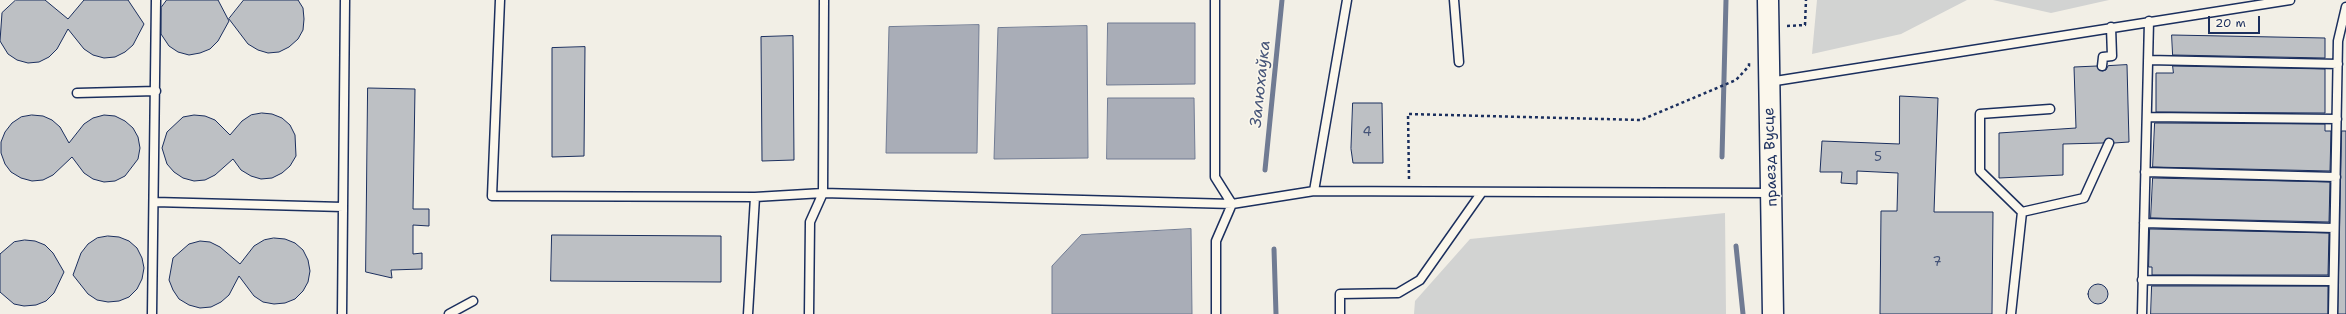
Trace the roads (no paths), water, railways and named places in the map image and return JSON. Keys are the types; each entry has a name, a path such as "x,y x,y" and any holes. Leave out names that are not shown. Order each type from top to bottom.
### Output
{"street":[{"name":"праезд Вусце","path":"1768,0 1768,82 1773,193 1773,314"}],"lane":[{"path":"152,314 155,202 156,0"},
{"path":"342,314 345,0"},
{"path":"500,0 492,196 756,197 823,193 1232,204 1314,191 1773,193"},
{"path":"809,314 810,222 823,193 824,0"},
{"path":"1215,0 1215,177 1232,204"},
{"path":"1314,191 1347,0"},
{"path":"1454,0 1460,62"},
{"path":"1768,82 2290,0"},
{"path":"2333,314 2338,41 2346,7"},
{"path":"2142,314 2149,21"},
{"path":"2102,66 2103,57 2112,56 2111,27"},
{"path":"2148,60 2338,64"},
{"path":"77,93 156,91"},
{"path":"2022,212 1980,171 1980,114 2050,109"},
{"path":"2146,117 2337,119"},
{"path":"2022,212 2084,198 2109,143"},
{"path":"2145,172 2336,177"},
{"path":"1340,314 1340,294 1398,293 1420,280 1482,192"},
{"path":"748,314 756,197"},
{"path":"155,202 343,207"},
{"path":"1216,314 1216,241 1232,204"},
{"path":"2011,314 2022,212"},
{"path":"2144,223 2334,228"},
{"path":"2142,280 2333,281"},
{"path":"449,314 473,301"}],"waterway":[{"name":"Залюхаўка","path":"1265,170 1282,0"},
{"path":"1722,157 1726,0"},
{"path":"1736,246 1743,314"},
{"name":"Залюхаўка","path":"1274,249 1276,314"}]}
